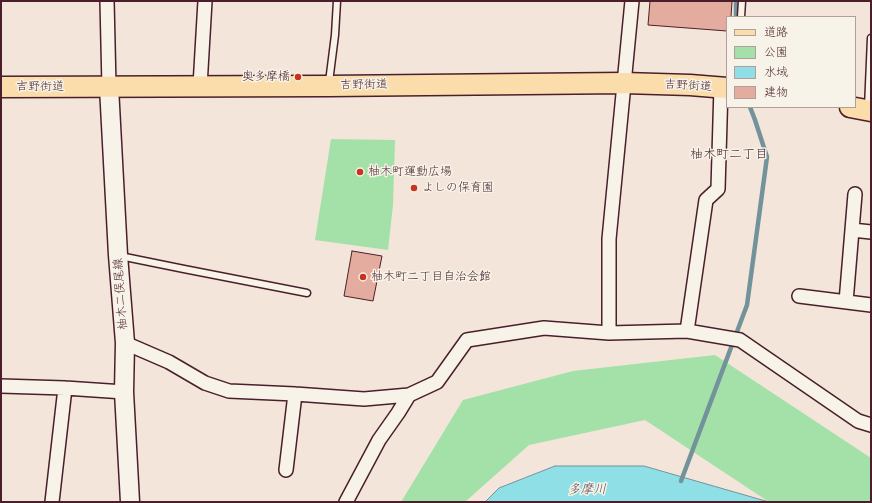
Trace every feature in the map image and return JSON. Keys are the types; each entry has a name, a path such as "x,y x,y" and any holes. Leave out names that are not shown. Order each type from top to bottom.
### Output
{"main road":[{"name":"吉野街道","path":"1,86 328,86 624,83 690,85 724,88"},
{"name":"柚木二俣尾線","path":"109,87 124,343 124,392 130,501"}],"street":[{"path":"108,1 109,87"},
{"path":"200,86 205,1"},
{"path":"608,333 609,239 632,1"},
{"path":"687,331 706,200 718,189 724,88"},
{"path":"846,302 855,194"},
{"path":"852,230 871,232"},
{"path":"799,296 871,305"},
{"path":"124,343 169,362 205,383 229,391 364,399 409,395 437,382 467,340 544,328 608,333 687,331 740,340 858,421 871,425"},
{"path":"1,386 124,392"},
{"path":"52,502 66,388"},
{"path":"286,470 295,394"},
{"path":"346,502 379,440 398,414 409,395"}],"lane":[{"path":"328,86 335,35 337,1"},
{"path":"741,16 742,1"},
{"path":"863,109 871,38"},
{"path":"118,255 307,293"}],"green space":[{"name":"柚木町運動広場","path":"331,139 395,140 393,205 388,250 315,240"},
{"path":"715,355 871,458 871,502 769,502 645,420 529,445 465,502 401,502 463,400 573,371"}],"water":[{"name":"多摩川","path":"555,466 644,466 769,502 485,502 499,488"}],"building":[{"path":"650,1 732,1 731,16 726,16 726,31 648,25"},
{"path":"352,251 382,256 373,301 344,296"}],"waterway":[{"path":"736,1 736,16"},
{"path":"681,481 747,305 767,157 750,108"}],"place":[{"name":"奥多摩橋","path":"298,77"},
{"name":"柚木町運動広場","path":"360,172"},
{"name":"よしの保育園","path":"414,188"},
{"name":"柚木町二丁目自治会館","path":"363,277"}],"district":[{"name":"柚木町二丁目","path":"729,155"}]}
